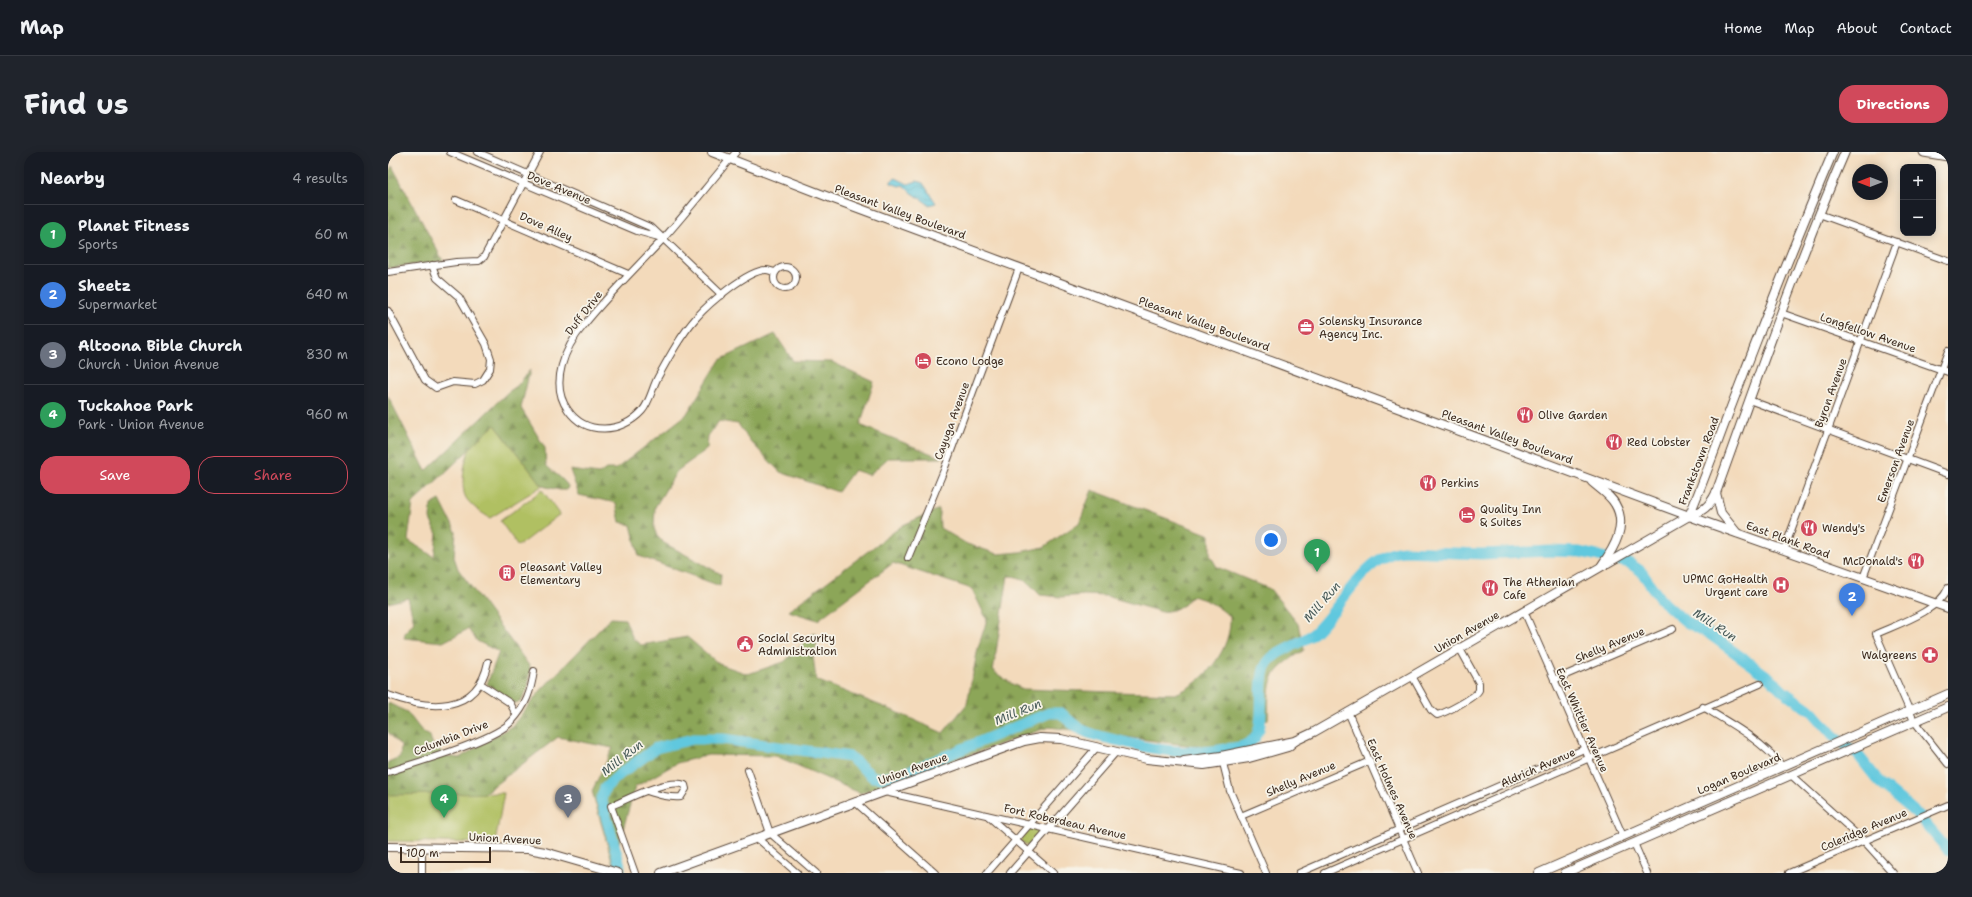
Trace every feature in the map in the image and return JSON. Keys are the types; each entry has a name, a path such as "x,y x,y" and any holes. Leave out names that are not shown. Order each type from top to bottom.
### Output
{"highway":[{"path":"1924,152 1948,156"}],"main road":[{"name":"Pleasant Valley Boulevard","path":"712,152 729,160 1689,516"},
{"name":"Frankstown Road","path":"1689,516 1833,152"},
{"name":"Frankstown Road","path":"1689,516 1707,508 1716,493 1781,313 1819,214 1845,152"},
{"path":"1770,309 1781,313"},
{"path":"1736,395 1749,400"},
{"path":"1588,478 1609,497 1618,511 1620,518 1619,536 1603,565"},
{"path":"1716,493 1720,512 1737,533"},
{"name":"East Plank Road","path":"1689,516 1948,608"},
{"name":"Union Avenue","path":"661,873 672,871 757,838 1024,741 1040,738 1061,739 1147,759 1180,762 1186,760 1222,760 1295,741 1460,649 1689,516"},
{"name":"Logan Boulevard","path":"1539,873 1948,694"},
{"name":"Logan Boulevard","path":"1565,873 1948,706"},
{"name":"Union Avenue","path":"388,847 528,849 545,852 602,871 617,873"}],"street":[{"name":"Dove Avenue","path":"450,152 637,232 663,239"},
{"name":"Dove Avenue","path":"477,152 652,228 722,295"},
{"path":"388,272 432,265 479,261 484,256 540,152"},
{"name":"Duff Drive","path":"736,152 663,239 628,274 581,328 569,349 559,377 560,395 568,411 582,423 599,429 608,429 625,425 644,409 657,378 678,342 696,318 742,279 765,270 775,272"},
{"name":"Dove Alley","path":"456,200 628,274"},
{"path":"1819,214 1948,261"},
{"name":"Byron Avenue","path":"1784,550 1897,242"},
{"path":"388,311 425,380 431,386 436,388 453,382 475,384 484,380 490,369 492,359 486,344 459,297 438,278 432,265"},
{"name":"Cayuga Avenue","path":"908,558 944,470 1019,268"},
{"name":"Longfellow Avenue","path":"1781,313 1948,372"},
{"name":"Emerson Avenue","path":"1863,578 1948,351"},
{"path":"1749,400 1948,474"},
{"path":"1948,588 1945,596 1936,604 1876,634 1914,721 1948,764"},
{"name":"East Whittier Avenue","path":"1524,611 1623,836"},
{"name":"Shelly Avenue","path":"1554,680 1673,629"},
{"path":"1412,676 1431,710 1437,715 1444,713 1476,694 1479,689 1479,683 1460,649"},
{"path":"388,695 407,702 436,706 455,702 481,684 488,662"},
{"name":"Columbia Drive","path":"388,772 490,735 503,728 513,720 529,697 534,672"},
{"path":"481,684 510,703 516,714"},
{"name":"Aldrich Avenue","path":"1325,873 1588,757 1760,684"},
{"path":"1703,708 1749,734 1772,754 1783,767"},
{"name":"East Holmes Avenue","path":"1348,712 1418,873"},
{"path":"987,873 1097,748"},
{"name":"Aldrich Avenue","path":"1299,873 1584,749"},
{"path":"1010,873 1116,752"},
{"path":"1222,760 1230,790 1266,873"},
{"name":"Shelly Avenue","path":"1241,816 1370,761"},
{"path":"748,770 770,834 816,873"},
{"path":"1791,775 1864,841 1893,873"},
{"path":"635,873 611,806 647,792 672,784 684,785 686,789 681,797 674,798 647,792"},
{"name":"Fort Roberdeau Avenue","path":"885,792 1241,873"},
{"path":"855,802 935,873"},
{"name":"Coleridge Avenue","path":"1789,873 1948,805"},
{"path":"987,815 1053,873"},
{"path":"757,838 797,873"},
{"path":"1634,843 1647,873"},
{"path":"422,847 422,873"}],"green space":[{"path":"392,166 443,261 388,268 388,173"},
{"path":"775,334 793,361 832,362 874,382 860,425 942,458 888,458 869,475 854,470 838,492 780,472 751,442 738,424 719,421 708,436 707,449 677,471 655,507 654,528 657,536 664,543 721,574 720,586 639,556 631,525 620,522 616,503 579,495 570,470 599,474 606,469 616,469 686,415 720,360"},
{"path":"530,370 521,408 545,448 546,465 566,483 568,486 567,490 542,486 495,425 413,503 408,540 434,557 437,534 430,519 431,505 440,500 456,532 454,557 458,569 530,667 528,688 520,702 515,703 487,684 499,652 477,641 468,629 443,642 404,638 405,633 414,622 408,598 388,603 388,396 426,471 508,392 517,386"},
{"path":"495,425 542,486 490,518 480,512 468,501 464,494 463,481 466,460 470,449"},
{"path":"542,490 560,514 518,546 500,521"},
{"path":"1092,490 1210,535 1210,555 1217,567 1270,589 1298,624 1304,650 1283,665 1273,677 1269,693 1268,719 1256,729 1248,741 1225,750 1049,727 860,793 776,756 708,755 677,763 635,787 613,864 592,791 613,748 558,737 483,794 388,830 388,762 400,757 401,746 388,732 388,703 407,712 421,730 430,737 434,747 447,756 459,758 512,726 542,689 611,618 625,619 633,639 641,645 687,637 719,664 748,674 784,662 814,633 819,637 813,656 816,680 894,711 943,733 967,704 978,648 987,620 972,589 893,563 818,620 788,611 903,525 939,509 940,528 967,544 998,554 1020,552 1044,547 1079,523","holes":["1008,576 1014,576 1026,581 1040,595 1061,597 1084,595 1106,596 1162,612 1173,610 1184,605 1191,596 1197,597 1212,604 1230,617 1226,641 1221,653 1206,674 1186,689 1175,694 1023,689 1012,684 993,671"]},
{"path":"504,793 495,843 388,841 388,795"},
{"path":"1031,828 1042,831 1028,847 1020,840"}],"water":[{"path":"896,178 908,184 917,181 923,183 936,203 929,205 903,185 899,186 891,183 891,181"}],"waterway":[{"name":"Mill Run","path":"620,873 620,865 601,799 605,788 620,774 656,748 693,739 723,739 850,757 873,777 883,778 900,775 1049,713 1061,713 1076,726 1091,734 1160,749 1200,752 1214,751 1244,745 1253,740 1260,726 1263,675 1265,667 1269,661 1281,651 1302,641 1314,633 1324,623 1354,584 1377,561 1390,554 1404,551 1482,554 1551,551 1580,552 1629,563 1641,571 1660,599 1686,622 1708,633 1770,678 1783,691 1813,712 1833,735 1858,755 1881,784 1915,812 1948,850"}],"place":[{"name":"Solensky Insurance Agency Inc.","path":"1306,327"},
{"name":"Econo Lodge","path":"923,361"},
{"name":"Olive Garden","path":"1525,415"},
{"name":"Red Lobster","path":"1614,442"},
{"name":"Perkins","path":"1428,483"},
{"name":"Quality Inn & Suites","path":"1467,515"},
{"name":"Wendy's","path":"1809,528"},
{"name":"McDonald's","path":"1916,561"},
{"name":"Planet Fitness","path":"1317,572"},
{"name":"Pleasant Valley Elementary","path":"507,573"},
{"name":"UPMC GoHealth Urgent care","path":"1781,585"},
{"name":"The Athenian Cafe","path":"1490,588"},
{"name":"Sheetz","path":"1852,616"},
{"name":"Social Security Administration","path":"745,644"},
{"name":"Walgreens","path":"1930,655"},
{"name":"Tuckahoe Park","path":"444,818"},
{"name":"Altoona Bible Church","path":"568,818"}]}
